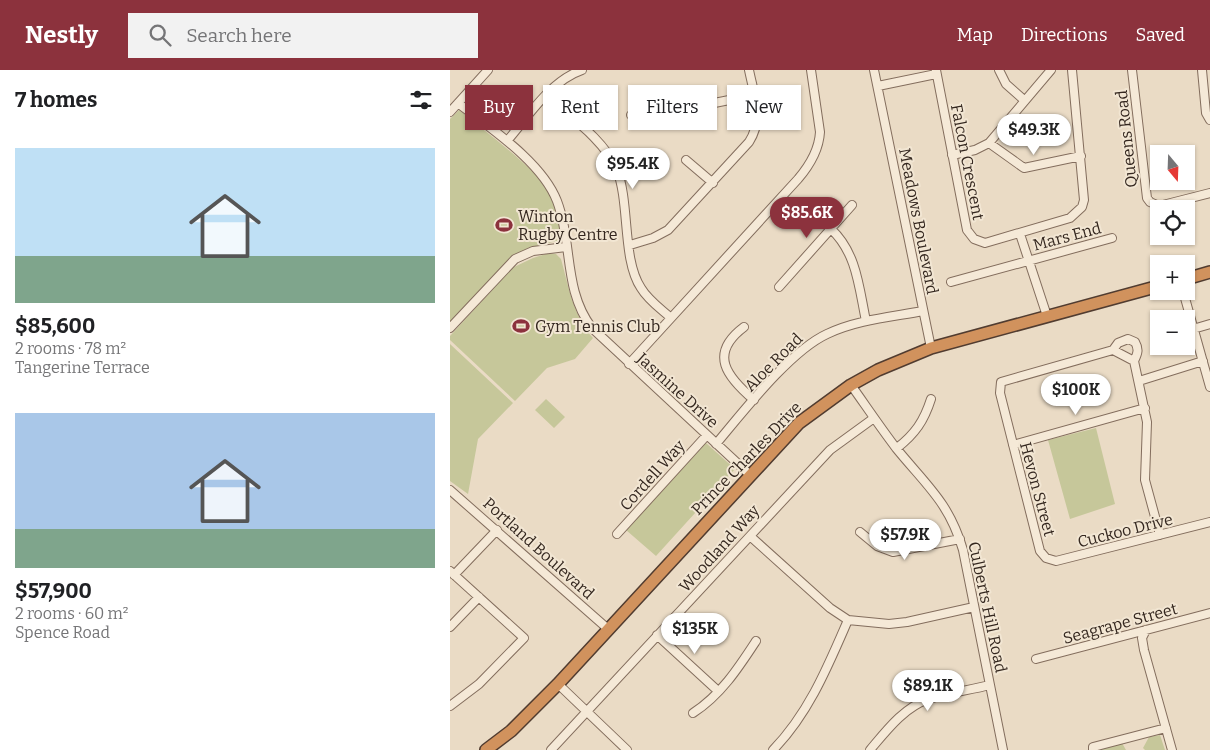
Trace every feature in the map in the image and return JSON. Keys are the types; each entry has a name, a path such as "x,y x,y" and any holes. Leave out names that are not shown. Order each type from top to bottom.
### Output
{"highway":[{"path":"1195,276 1210,272"},
{"name":"Prince Charles Drive","path":"486,750 511,731 558,684 749,474 799,423 851,385 878,370 931,348 1150,288"}],"street":[{"path":"450,112 488,70"},
{"path":"557,85 582,70"},
{"path":"749,70 752,85"},
{"path":"629,364 798,179 811,161 819,142 820,132 810,70"},
{"name":"Meadows Boulevard","path":"874,70 931,348"},
{"path":"999,70 1006,84 1024,100"},
{"path":"952,155 976,150 989,143 1051,70"},
{"path":"989,143 1024,168 1081,156 1072,70"},
{"name":"Queens Road","path":"1132,70 1146,198 1159,206 1210,194"},
{"path":"1202,70 1206,113 1210,120"},
{"path":"878,86 936,72"},
{"name":"Falcon Crescent","path":"936,72 970,235 979,242 985,243 1020,234 1070,218 1082,208 1084,200 1081,156"},
{"path":"506,141 543,99"},
{"name":"Jasmine Drive","path":"458,103 506,141 541,174 554,192 562,215 574,290 582,312 598,334 749,474"},
{"path":"586,130 612,159 621,186 633,269 639,286 671,318"},
{"path":"630,245 653,238 668,230 743,150 755,130"},
{"path":"686,160 713,183"},
{"path":"779,287 852,205"},
{"path":"831,229 846,246 852,259 866,321"},
{"path":"1020,234 1047,316"},
{"name":"Mars End","path":"951,282 1112,238"},
{"path":"450,328 515,259 533,251 566,247"},
{"name":"Aloe Road","path":"716,444 754,400 810,344 831,332 866,321 923,311"},
{"path":"1195,328 1210,324"},
{"path":"744,327 728,344 724,363 728,374 735,383 754,400"},
{"path":"1195,335 1210,387"},
{"name":"Hevon Street","path":"1046,558 1040,551 1000,393 1001,382 1113,350 1122,340 1132,340 1135,342 1138,351 1134,361"},
{"path":"1113,350 1134,361 1147,422 1145,480 1160,536"},
{"path":"1139,381 1203,361"},
{"name":"Culberts Hill Road","path":"851,385 897,448 945,505 960,540 1003,750"},
{"path":"897,448 912,436 924,419 931,399"},
{"path":"1013,445 1145,408"},
{"name":"Woodland Way","path":"551,750 830,450 874,418"},
{"name":"Cordell Way","path":"617,534 707,435"},
{"name":"Portland Boulevard","path":"450,490 608,628"},
{"name":"Cuckoo Drive","path":"1046,558 1056,561 1210,522"},
{"path":"450,706 479,684 524,638 452,573 497,530"},
{"path":"860,532 878,546 893,552 960,540"},
{"path":"750,536 823,602 848,620 888,624 907,622 974,607"},
{"path":"450,627 479,597"},
{"name":"Seagrape Street","path":"1036,659 1210,613"},
{"path":"773,750 809,703 820,684 848,620"},
{"path":"1146,630 1142,638 1144,650 1172,750"},
{"path":"657,635 718,691"},
{"path":"693,712 706,705 741,665 756,641"},
{"path":"558,684 627,750"},
{"path":"870,750 889,727 907,711 927,699 990,685"},
{"path":"1093,750 1093,747 1166,728"}],"green space":[{"name":"Winton Rugby Centre","path":"459,110 465,115 465,130 484,130 531,170 549,191 554,202 558,215 561,240 528,248 510,259 450,325 450,119"},
{"name":"Gym Tennis Club","path":"549,253 556,254 561,259 576,311 593,338 575,359 547,368 515,401 450,340 450,336 512,268"},
{"path":"450,344 513,403 478,439 468,494 450,481"},
{"path":"546,399 565,417 554,428 535,410"},
{"path":"1096,428 1115,504 1070,519 1048,440"},
{"path":"706,443 735,469 656,556 626,530"},
{"path":"1160,735 1165,750 1145,750 1143,748 1149,737"},
{"path":"1122,743 1126,750 1096,750"}],"place":[{"name":"Winton Rugby Centre","path":"504,225"},
{"name":"Gym Tennis Club","path":"521,326"}]}
